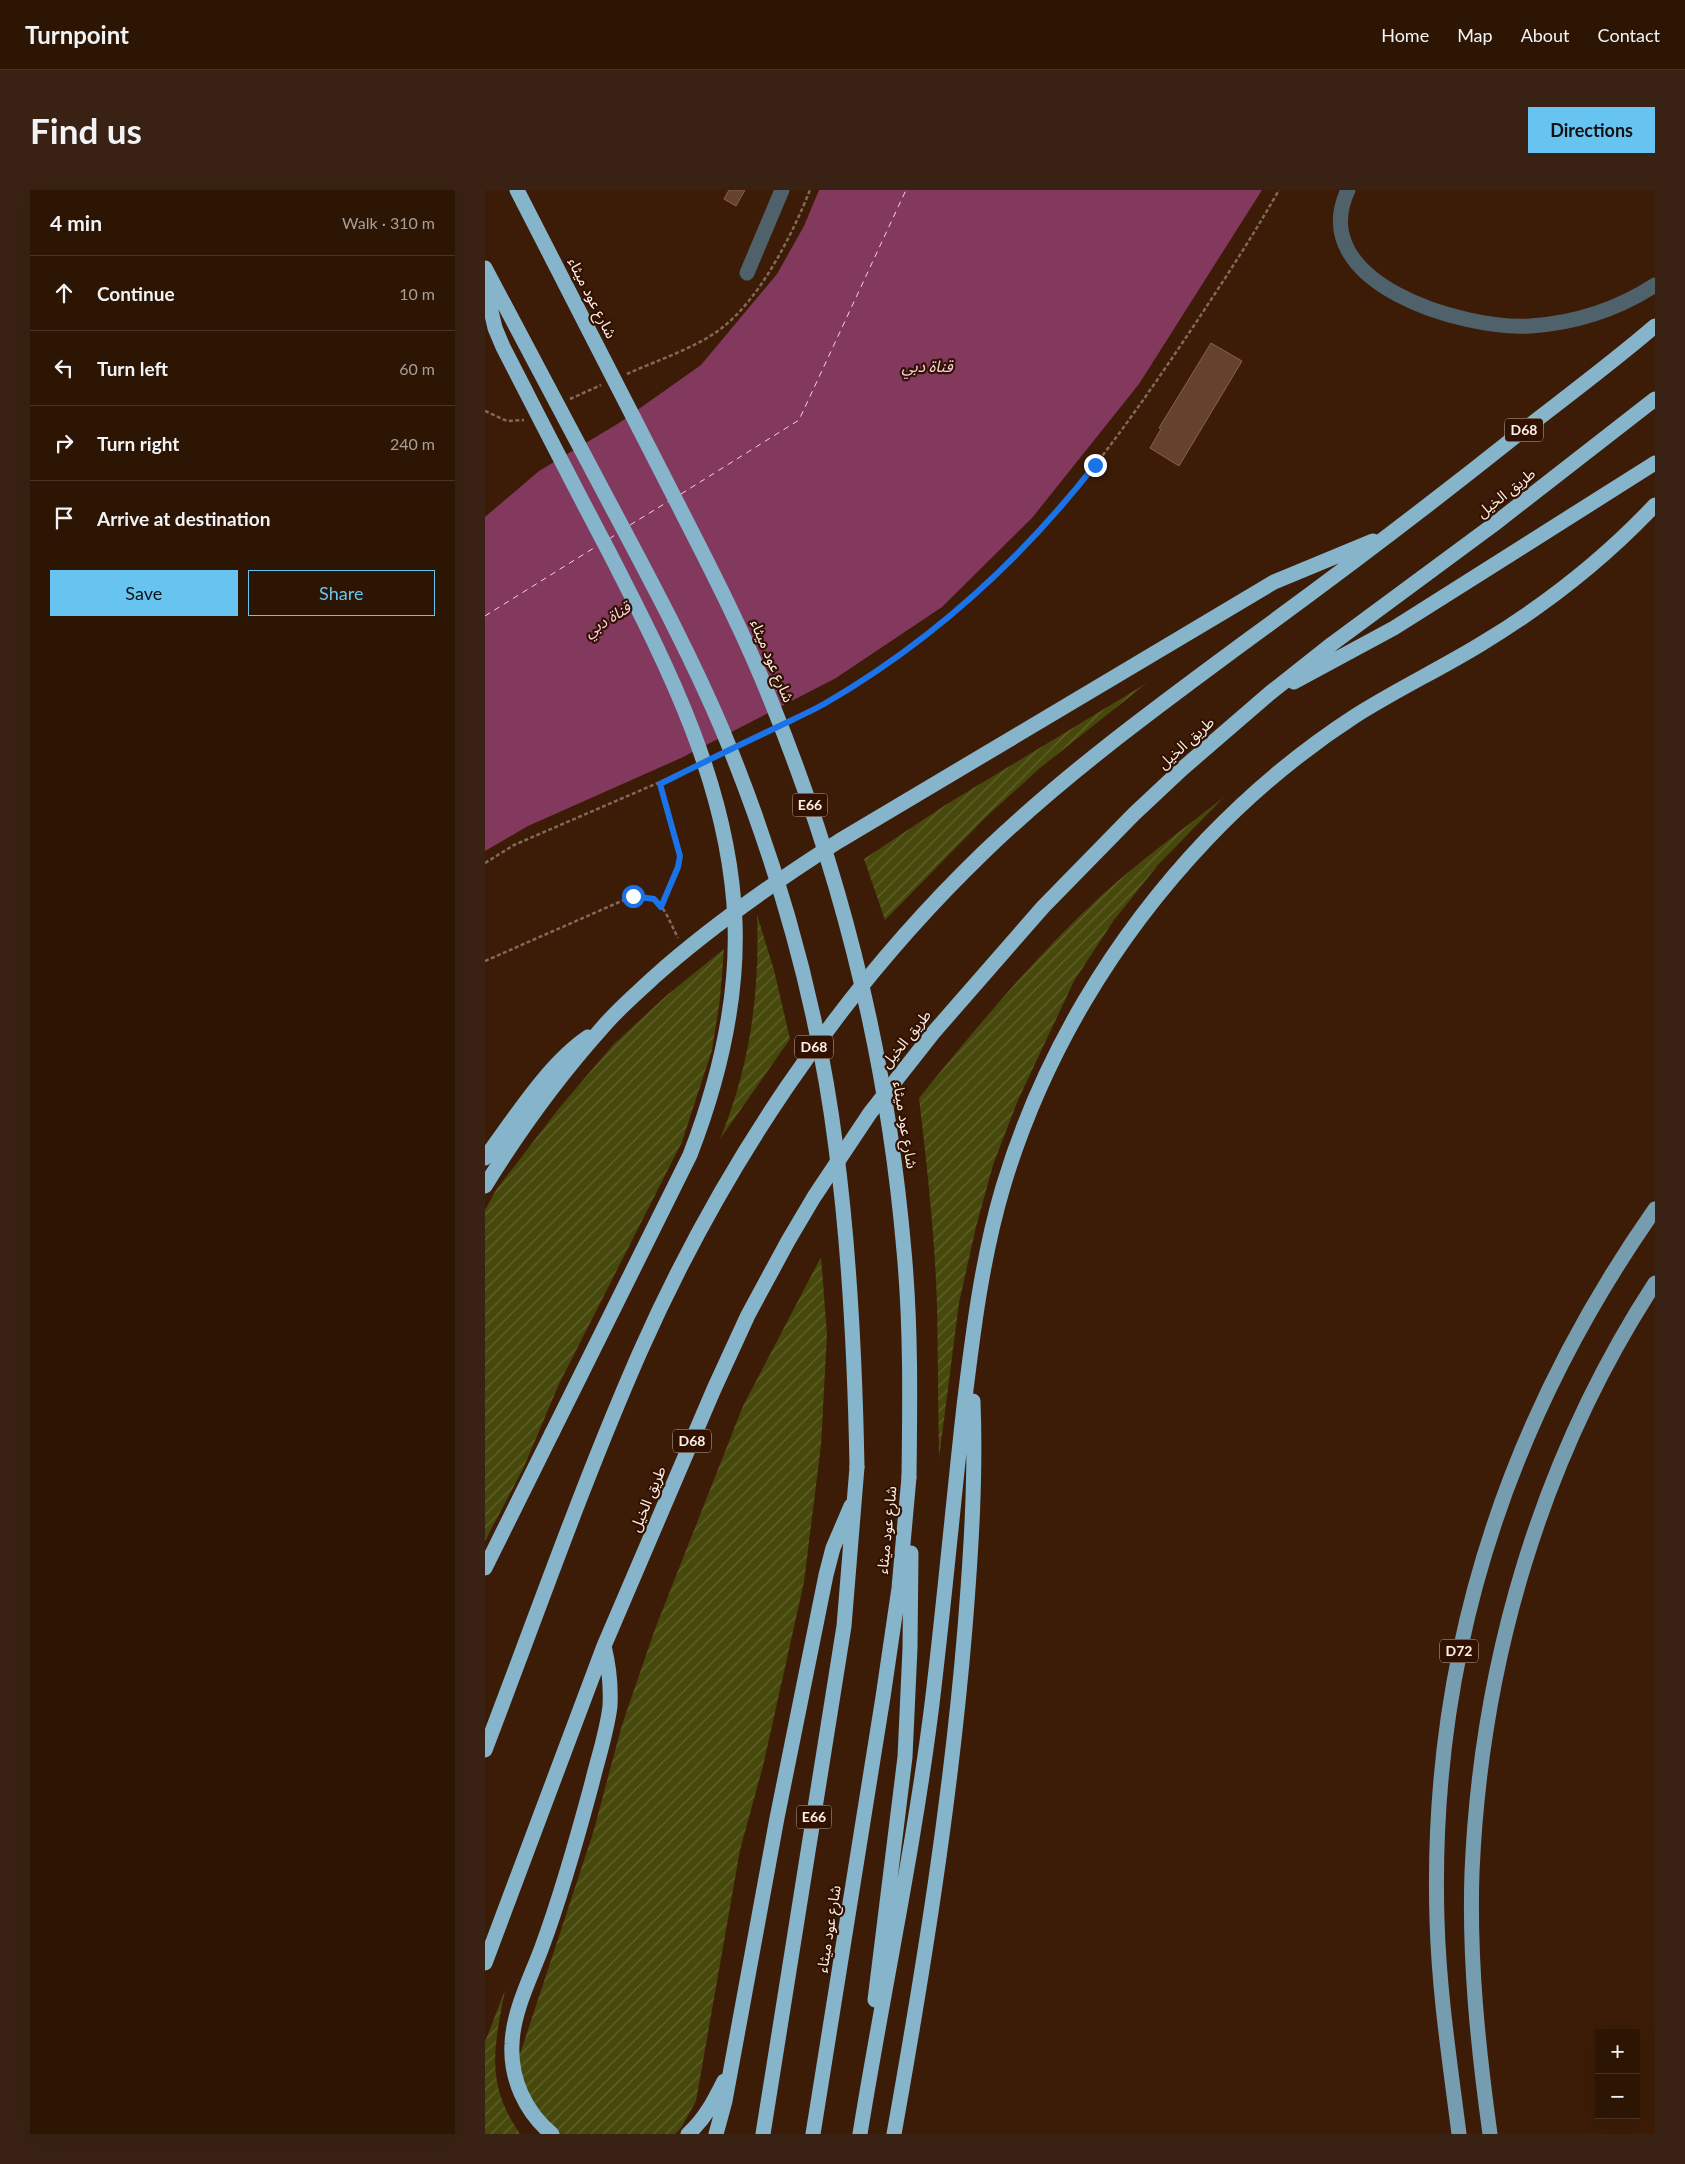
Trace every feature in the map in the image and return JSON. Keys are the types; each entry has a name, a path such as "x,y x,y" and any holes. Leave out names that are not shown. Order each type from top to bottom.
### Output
{"highway":[{"name":"شارع عود ميثاء","path":"517,190 728,602 773,705 821,838 845,919 871,1028 891,1139 904,1251 911,1364 909,1499 883,1697 813,2134"},
{"name":"E66","path":"485,268 677,630 721,729 760,830 792,933 815,1029 836,1145 848,1253 855,1360 857,1467 855,1498 845,1626 763,2134"},
{"path":"485,285 495,328 503,347 647,627 696,738 712,783 724,829 732,876 735,923 735,971 730,1018 721,1065 690,1155 485,1568"},
{"name":"D68","path":"485,1750 606,1433 641,1350 677,1275 764,1121 811,1051 865,982 921,917 981,855 1045,796 1112,741 1393,533 1655,326"},
{"name":"طريق الخيل","path":"485,1963 604,1646 714,1389 748,1315 814,1197 866,1120 933,1033 1063,887 1161,788 1270,693 1509,513 1655,398"},
{"path":"1270,693 1312,673 1394,628 1655,463"},
{"path":"860,2134 877,2029 917,1811 932,1703 978,1298 992,1228 1016,1149 1047,1073 1085,1000 1130,931 1155,898 1209,837 1269,780 1328,735 1384,698 1486,641 1554,594 1617,542 1655,505"},
{"path":"485,1186 536,1110 602,1028 685,951 741,906 785,875 839,841 1274,582 1393,533"},
{"path":"485,1158 563,1057 575,1046 602,1028"},
{"path":"894,2134 913,2025 958,1709 972,1540 973,1414 968,1375"},
{"path":"716,2134 725,2101 777,1818 827,1575 833,1548 855,1498"},
{"path":"877,2029 876,1985 899,1814 907,1728 911,1628 909,1499"},
{"path":"552,2134 538,2120 520,2091 515,2076 512,2043 519,2008 550,1925 571,1861 607,1723 610,1677 604,1646"},
{"path":"688,2134 710,2109 730,2068"}],"main road":[{"name":"D72","path":"1459,2134 1440,1975 1437,1865 1443,1755 1459,1651 1493,1527 1535,1416 1556,1372 1594,1302 1655,1209"},
{"name":"D72","path":"1490,2134 1475,1994 1472,1873 1481,1767 1497,1671 1524,1562 1558,1467 1600,1376 1655,1283"}],"street":[{"path":"747,272 782,190"},
{"path":"1348,190 1341,208 1340,228 1342,241 1356,264 1392,290 1431,310 1453,317 1471,322 1510,326 1549,324 1608,309 1655,285"}],"path":[{"path":"624,375 705,338 723,327 739,312 765,278 801,213 810,190"},
{"path":"786,722 821,705 896,658 974,595 1007,566 1038,534 1089,472 1149,392 1233,267 1279,190"},
{"path":"569,400 605,383"},
{"path":"485,411 507,420 524,420 533,416"},
{"path":"741,744 768,731"},
{"path":"485,863 514,845 660,784 696,766"},
{"path":"660,784 680,856 678,867 661,907"},
{"path":"485,961 633,896 654,899 661,907 685,951"}],"shaded area":[{"path":"1147,683 1040,768 987,816 885,920 864,859 947,804"},
{"path":"1224,797 1158,865 1114,920 1074,981 1018,1100 993,1165 976,1227 959,1303 939,1458 936,1280 919,1098 1007,993 1077,918 1132,869"},
{"path":"757,915 774,970 790,1039 720,1139 739,1084 751,1029 757,972"},
{"path":"724,949 720,999 712,1050 682,1142 559,1384 523,1469 485,1541 485,1210 496,1190 560,1107 613,1045 666,996"},
{"path":"821,1257 827,1334 821,1445 804,1582 763,1766 740,1850 696,2101 681,2128 675,2134 546,2134 525,2104 519,2057 593,1833 622,1725 655,1629 743,1406"},
{"path":"505,1990 498,2030 495,2065 501,2098 520,2134 485,2134 485,2042"}],"water":[{"name":"قناة دبي","path":"819,190 1262,190 1139,384 1032,518 942,607 836,678 681,758 528,826 485,851 485,517 539,471 619,423 701,365 777,274 804,226"}],"building":[{"path":"729,190 745,190 736,206 724,199"},
{"path":"1211,343 1242,361 1179,466 1150,448 1161,429 1159,428"}],"ferry route":[{"path":"681,494 799,420 906,190"},
{"path":"630,525 669,501"},
{"path":"609,539 618,533"},
{"path":"485,616 597,546"}],"route":[{"path":"633,896 644,896 654,899 661,907 678,867 679,847 660,784 821,705 896,658 931,631 1007,566 1067,501 1095,465"}]}
